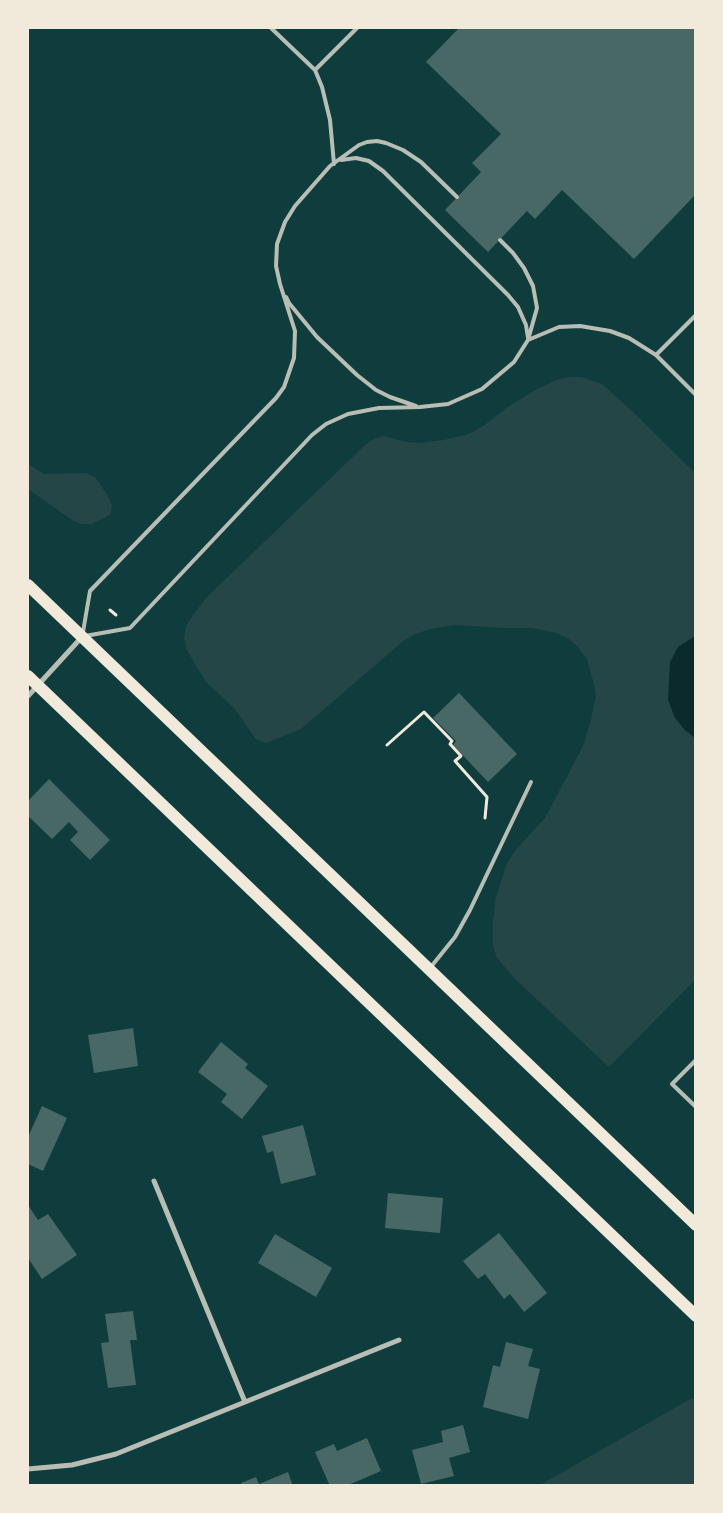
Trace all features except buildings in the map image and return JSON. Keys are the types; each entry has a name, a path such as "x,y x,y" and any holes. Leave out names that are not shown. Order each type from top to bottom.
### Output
{"main road":[{"path":"28,585 696,1225"},
{"path":"28,676 694,1311"}],"street":[{"path":"28,696 82,637"},
{"path":"154,1181 245,1402"},
{"path":"28,1469 72,1465 116,1454 399,1340"}],"lane":[{"path":"271,28 315,70 322,87 330,120 334,164"},
{"path":"315,70 356,28"},
{"path":"334,164 359,145 367,142 386,143 403,150 421,162 457,197"},
{"path":"500,240 513,252 524,268 533,286 537,308 528,340 514,362 482,389 448,404 380,408 348,414 326,424 312,435 130,628 82,637 90,591 269,405 284,387 294,358 295,332 276,266 277,244 285,222 295,206 330,166 341,159 356,158 369,161 383,171 508,295 518,307 526,325 528,340"},
{"path":"280,284 289,303 317,337 358,375 376,390 420,407"},
{"path":"656,355 696,315"},
{"path":"528,340 559,327 580,326 610,331 629,338 656,355 696,395"},
{"path":"429,970 456,937 531,782"},
{"path":"696,1060 672,1084 696,1107"}],"path":[{"path":"110,610 117,616"},
{"path":"387,745 424,712 452,741 450,744 461,756 455,761 487,797 485,818"}],"shaded area":[{"path":"581,377 602,384 695,473 695,980 609,1067 514,978 497,958 493,946 493,920 496,897 507,863 514,852 545,818 583,746 591,720 596,695 594,684 587,659 577,646 569,639 557,633 532,628 455,625 430,629 413,635 402,642 301,729 266,743 256,739 234,708 206,682 187,650 184,638 186,627 206,598 372,440 383,436 419,443 465,435 475,431 506,408 539,388 559,379"},
{"path":"28,464 44,474 86,473 95,477 108,496 112,506 110,515 92,524 81,524 72,520 28,489"},
{"path":"695,636 695,738 675,718 668,700 670,662 678,647"},
{"path":"692,1398 696,1401 695,1485 540,1485"}]}
